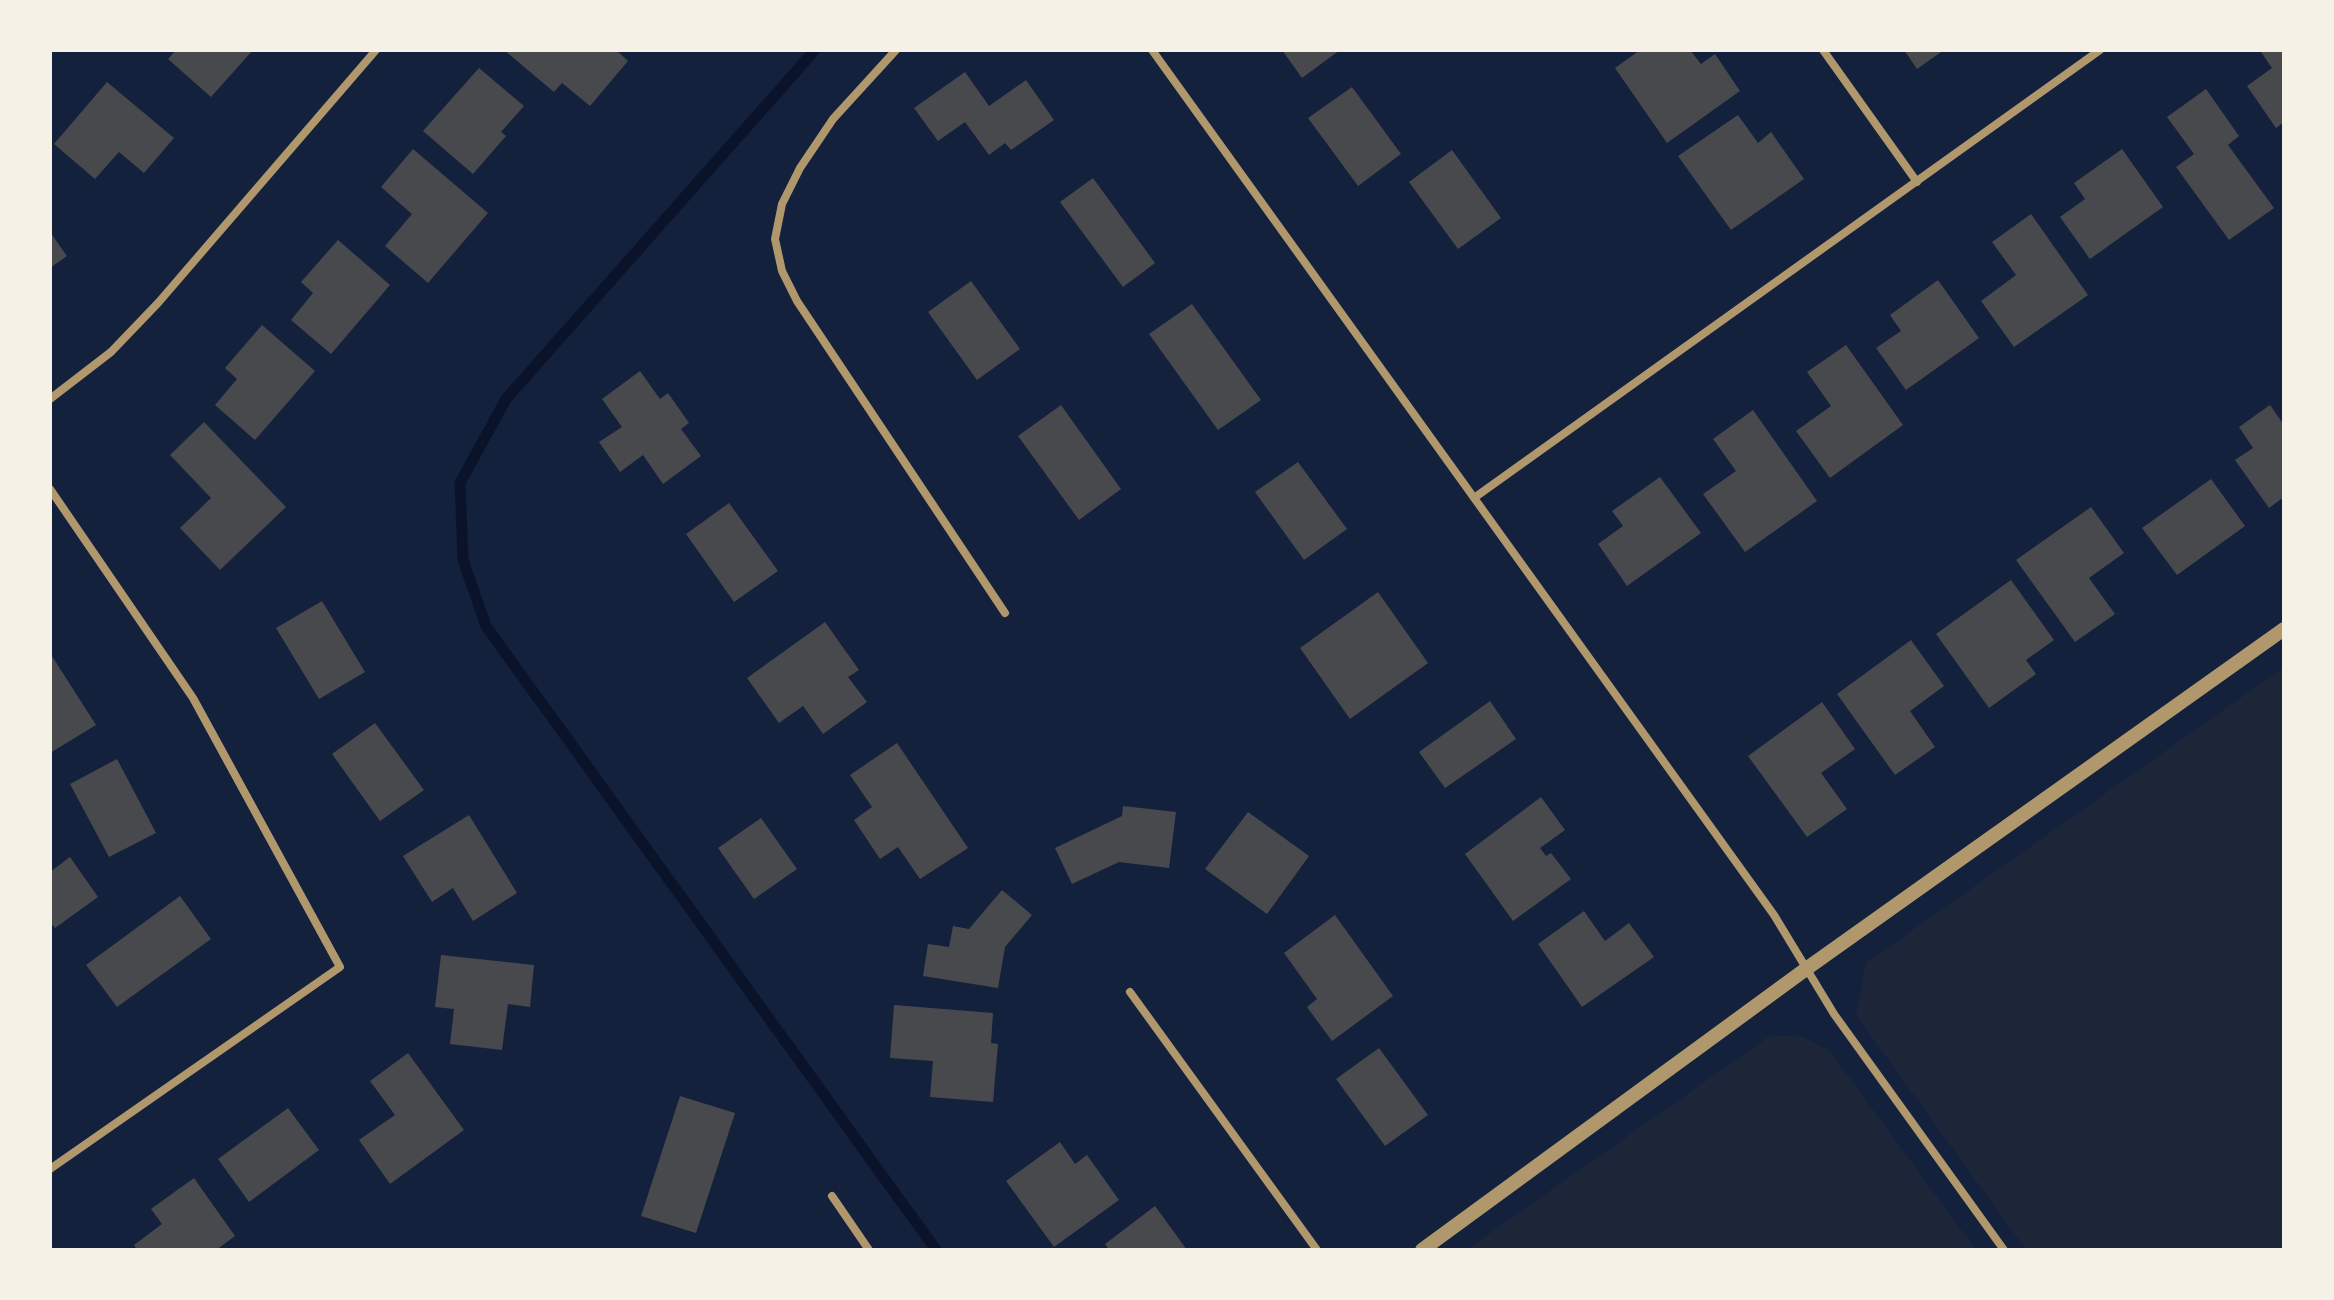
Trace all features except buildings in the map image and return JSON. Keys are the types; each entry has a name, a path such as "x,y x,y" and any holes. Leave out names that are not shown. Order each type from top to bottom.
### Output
{"street":[{"path":"50,399 111,352 158,303 376,50"},
{"path":"896,50 833,119 800,168 782,204 775,239 782,271 797,301 1005,613"},
{"path":"1152,50 1774,915 1834,1014 2004,1250"},
{"path":"1823,50 1917,182"},
{"path":"1474,498 2100,50"},
{"path":"50,489 193,698 340,967 50,1169"},
{"path":"1422,1250 1806,969 2284,629"},
{"path":"1130,992 1317,1250"},
{"path":"832,1196 869,1250"}],"shaded area":[{"path":"2284,667 2284,1250 2026,1250 1856,1015 1866,963"},
{"path":"1771,1035 1803,1037 1830,1051 1976,1250 1466,1250"}],"waterway":[{"path":"815,50 506,399 460,483 463,560 486,626 936,1250"}]}
